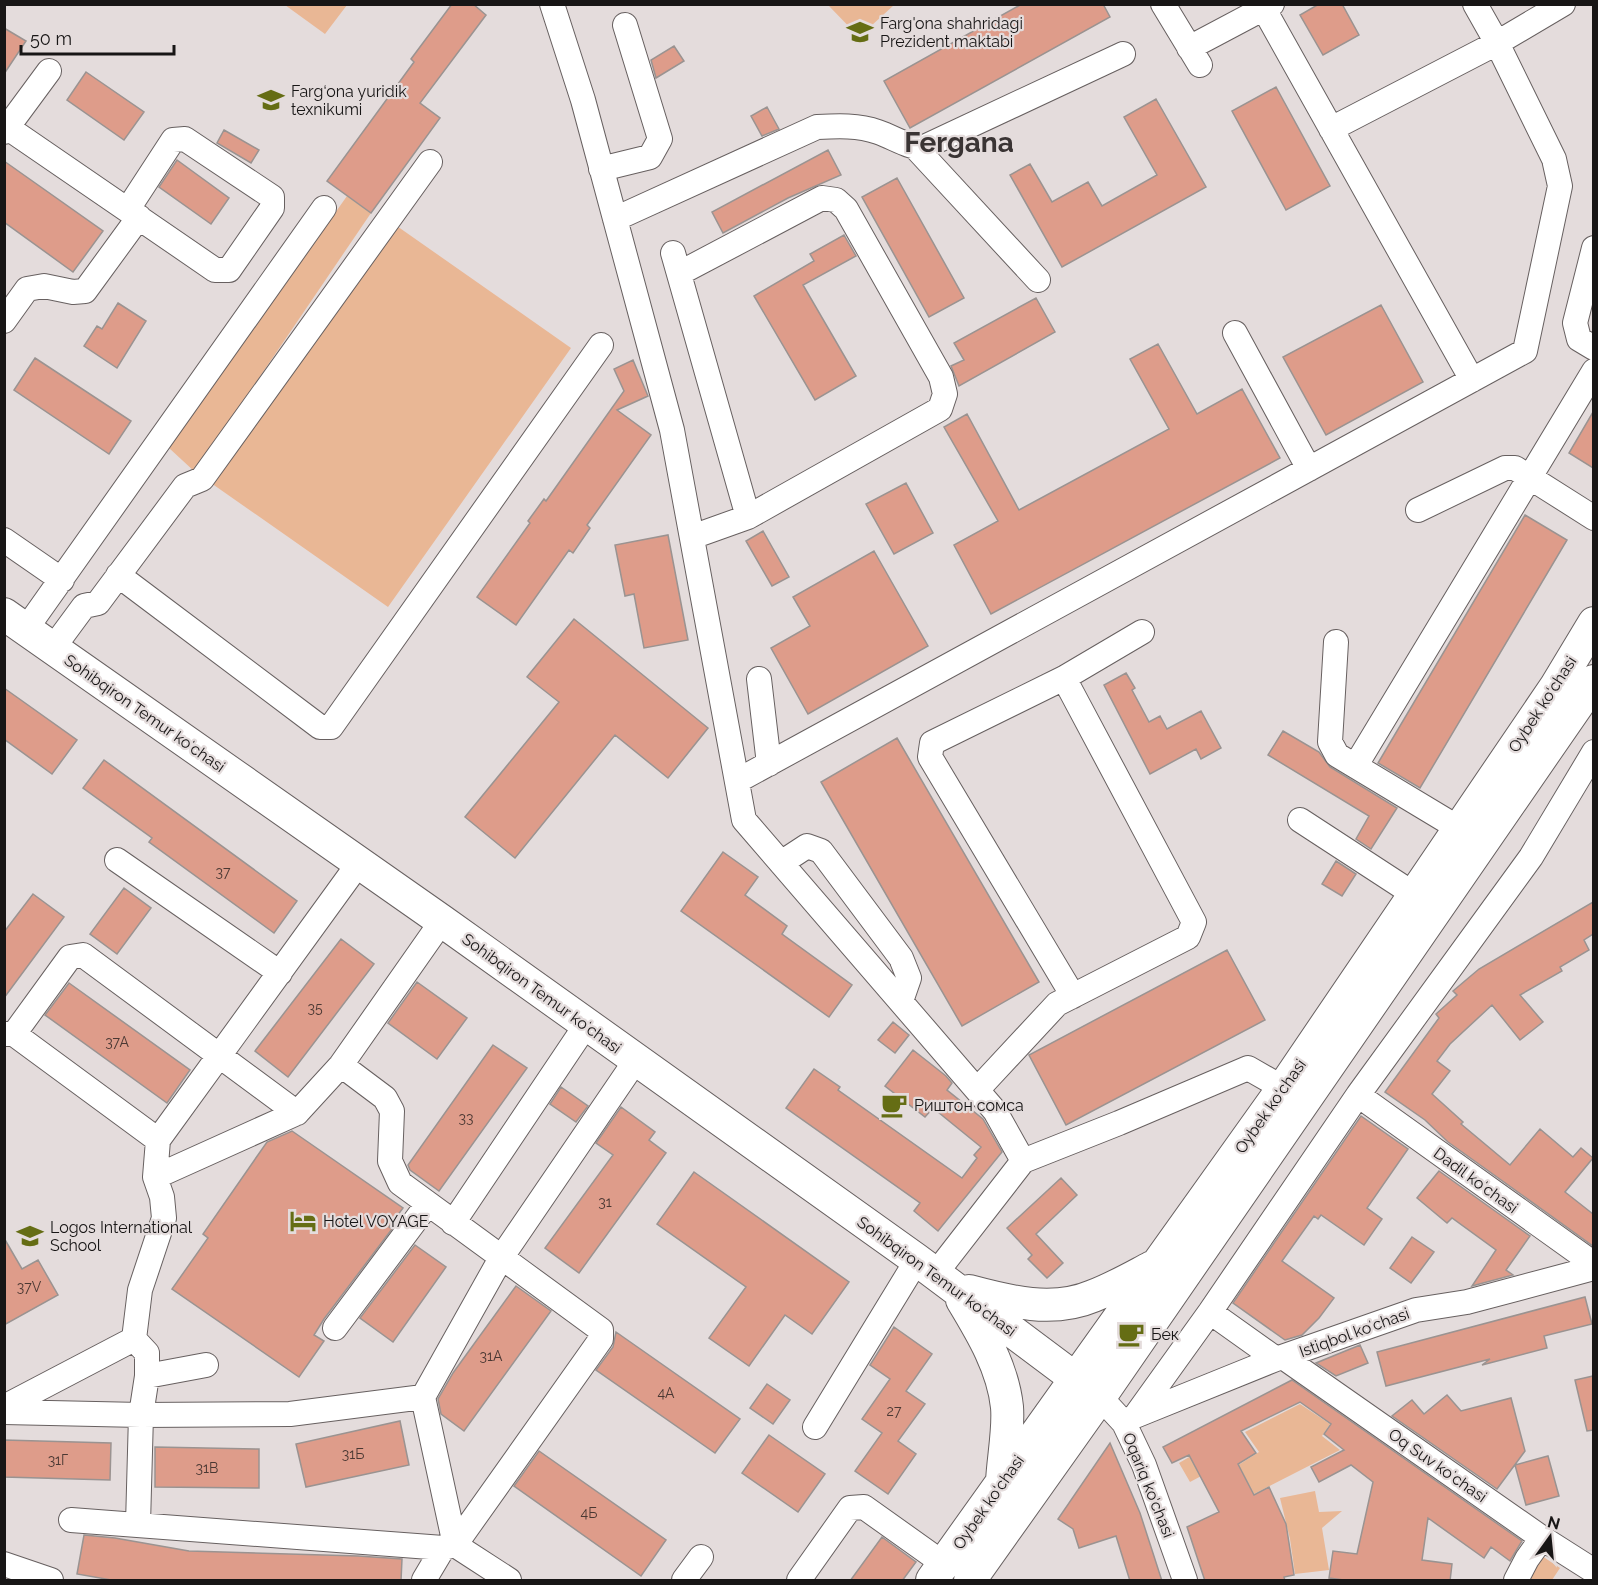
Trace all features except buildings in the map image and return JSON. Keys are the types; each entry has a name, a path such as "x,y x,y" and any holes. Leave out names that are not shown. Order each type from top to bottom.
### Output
{"main road":[{"name":"Sohibqiron Temur koʻchasi","path":"15,622 442,921 936,1273 1100,1397"},
{"name":"Oybek ko‘chasi","path":"938,1572 1283,1088 1556,686 1593,624"},
{"name":"Oybek ko‘chasi","path":"970,1581 1100,1397 1593,681"},
{"path":"936,1273 1008,1301 1054,1306 1092,1297 1156,1265"},
{"path":"936,1273 982,1332 1000,1372 1007,1408 1002,1482"}],"street":[{"path":"552,4 583,100 672,430 744,820 995,1111 1023,1161"},
{"path":"1163,4 1195,56 1268,7 1331,129 1472,380"},
{"path":"737,781 1525,351 1560,186 1554,159 1497,43 1475,4"},
{"path":"1331,129 1497,43 1563,4"},
{"path":"601,169 650,157 660,139 625,25"},
{"path":"615,219 818,127 849,126 878,132 922,148 1123,54"},
{"path":"4,321 27,289 44,286 73,292 85,291 133,213 173,140 185,139 272,197 272,208 229,270 214,270 133,213 6,130 49,71"},
{"path":"915,147 1038,280"},
{"path":"52,648 84,606 98,603 185,486 202,479 430,162"},
{"path":"692,537 748,517 940,409 945,394 941,377 846,209 836,200 822,198 677,263 748,517"},
{"path":"15,622 62,580 324,208"},
{"path":"1593,248 1575,323 1579,339 1593,348"},
{"path":"1235,333 1309,469"},
{"path":"118,575 320,727 331,727 601,345"},
{"path":"1356,765 1593,371"},
{"path":"1418,510 1505,468 1515,468 1593,519"},
{"path":"4,540 62,580"},
{"path":"1073,996 930,757 932,743 1064,678 1142,632"},
{"path":"1336,642 1330,742 1338,755 1460,829"},
{"path":"977,1090 1057,1004 1188,938 1194,922 1064,678"},
{"path":"759,679 769,764"},
{"path":"1130,1419 1210,1312 1358,1095 1530,857 1593,752"},
{"path":"1300,820 1415,895"},
{"path":"782,863 807,846 821,851 901,958 909,978 901,1001"},
{"path":"117,860 280,973"},
{"path":"138,1524 141,1416 147,1376 147,1353 134,1339 140,1290 164,1218 162,1197 155,1177 158,1140 359,863"},
{"path":"155,1177 297,1113 341,1065 442,921"},
{"path":"158,1140 9,1034 70,957 83,955 297,1113"},
{"path":"453,1223 586,1025"},
{"path":"449,1546 423,1397 501,1258 636,1060"},
{"path":"341,1065 385,1098 392,1111 390,1161 400,1183 427,1205 601,1330 601,1339 424,1581"},
{"path":"815,1427 1023,1161 1248,1068 1283,1088"},
{"name":"Dadil koʻchasi","path":"1358,1095 1593,1266"},
{"path":"335,1328 427,1205"},
{"name":"Istiqbol koʻchasi","path":"1130,1419 1280,1358 1416,1310 1467,1302 1593,1266"},
{"name":"Oq Suv koʻchasi","path":"1210,1312 1542,1538 1593,1570"},
{"path":"4,1407 134,1339"},
{"path":"147,1376 206,1365"},
{"path":"4,1412 141,1416 290,1414 423,1397"},
{"name":"Oqariq ko'chasi","path":"1100,1397 1130,1419 1185,1581"},
{"path":"800,1581 850,1508 864,1507 938,1572"},
{"path":"71,1520 449,1546 509,1581"},
{"path":"1516,1581 1527,1559 1542,1538"},
{"path":"684,1581 701,1557"},
{"path":"4,1563 51,1581"}],"shaded area":[{"path":"285,5 347,5 325,34"},
{"path":"828,5 894,5 859,37"},
{"path":"347,196 371,213 195,472 169,448"},
{"path":"394,224 571,348 388,607 211,483"},
{"path":"1300,1404 1330,1424 1322,1436 1340,1450 1254,1494 1235,1458 1190,1482 1179,1463 1208,1446 1228,1448 1240,1464 1259,1452 1245,1432"},
{"path":"1315,1491 1319,1512 1342,1511 1322,1528 1329,1570 1295,1574 1290,1539 1280,1498"},
{"path":"1539,1554 1560,1568 1552,1580 1523,1580"}],"place":[{"name":"Farg'ona shahridagi Prezident maktabi","path":"860,32"},
{"name":"Farg‘ona yuridik texnikumi","path":"271,100"},
{"name":"Риштон сомса","path":"894,1105"},
{"name":"Hotel VOYAGE","path":"303,1221"},
{"name":"Logos International School","path":"30,1236"},
{"name":"Бек","path":"1131,1334"}],"district":[{"name":"Fergana","path":"959,142"}]}
